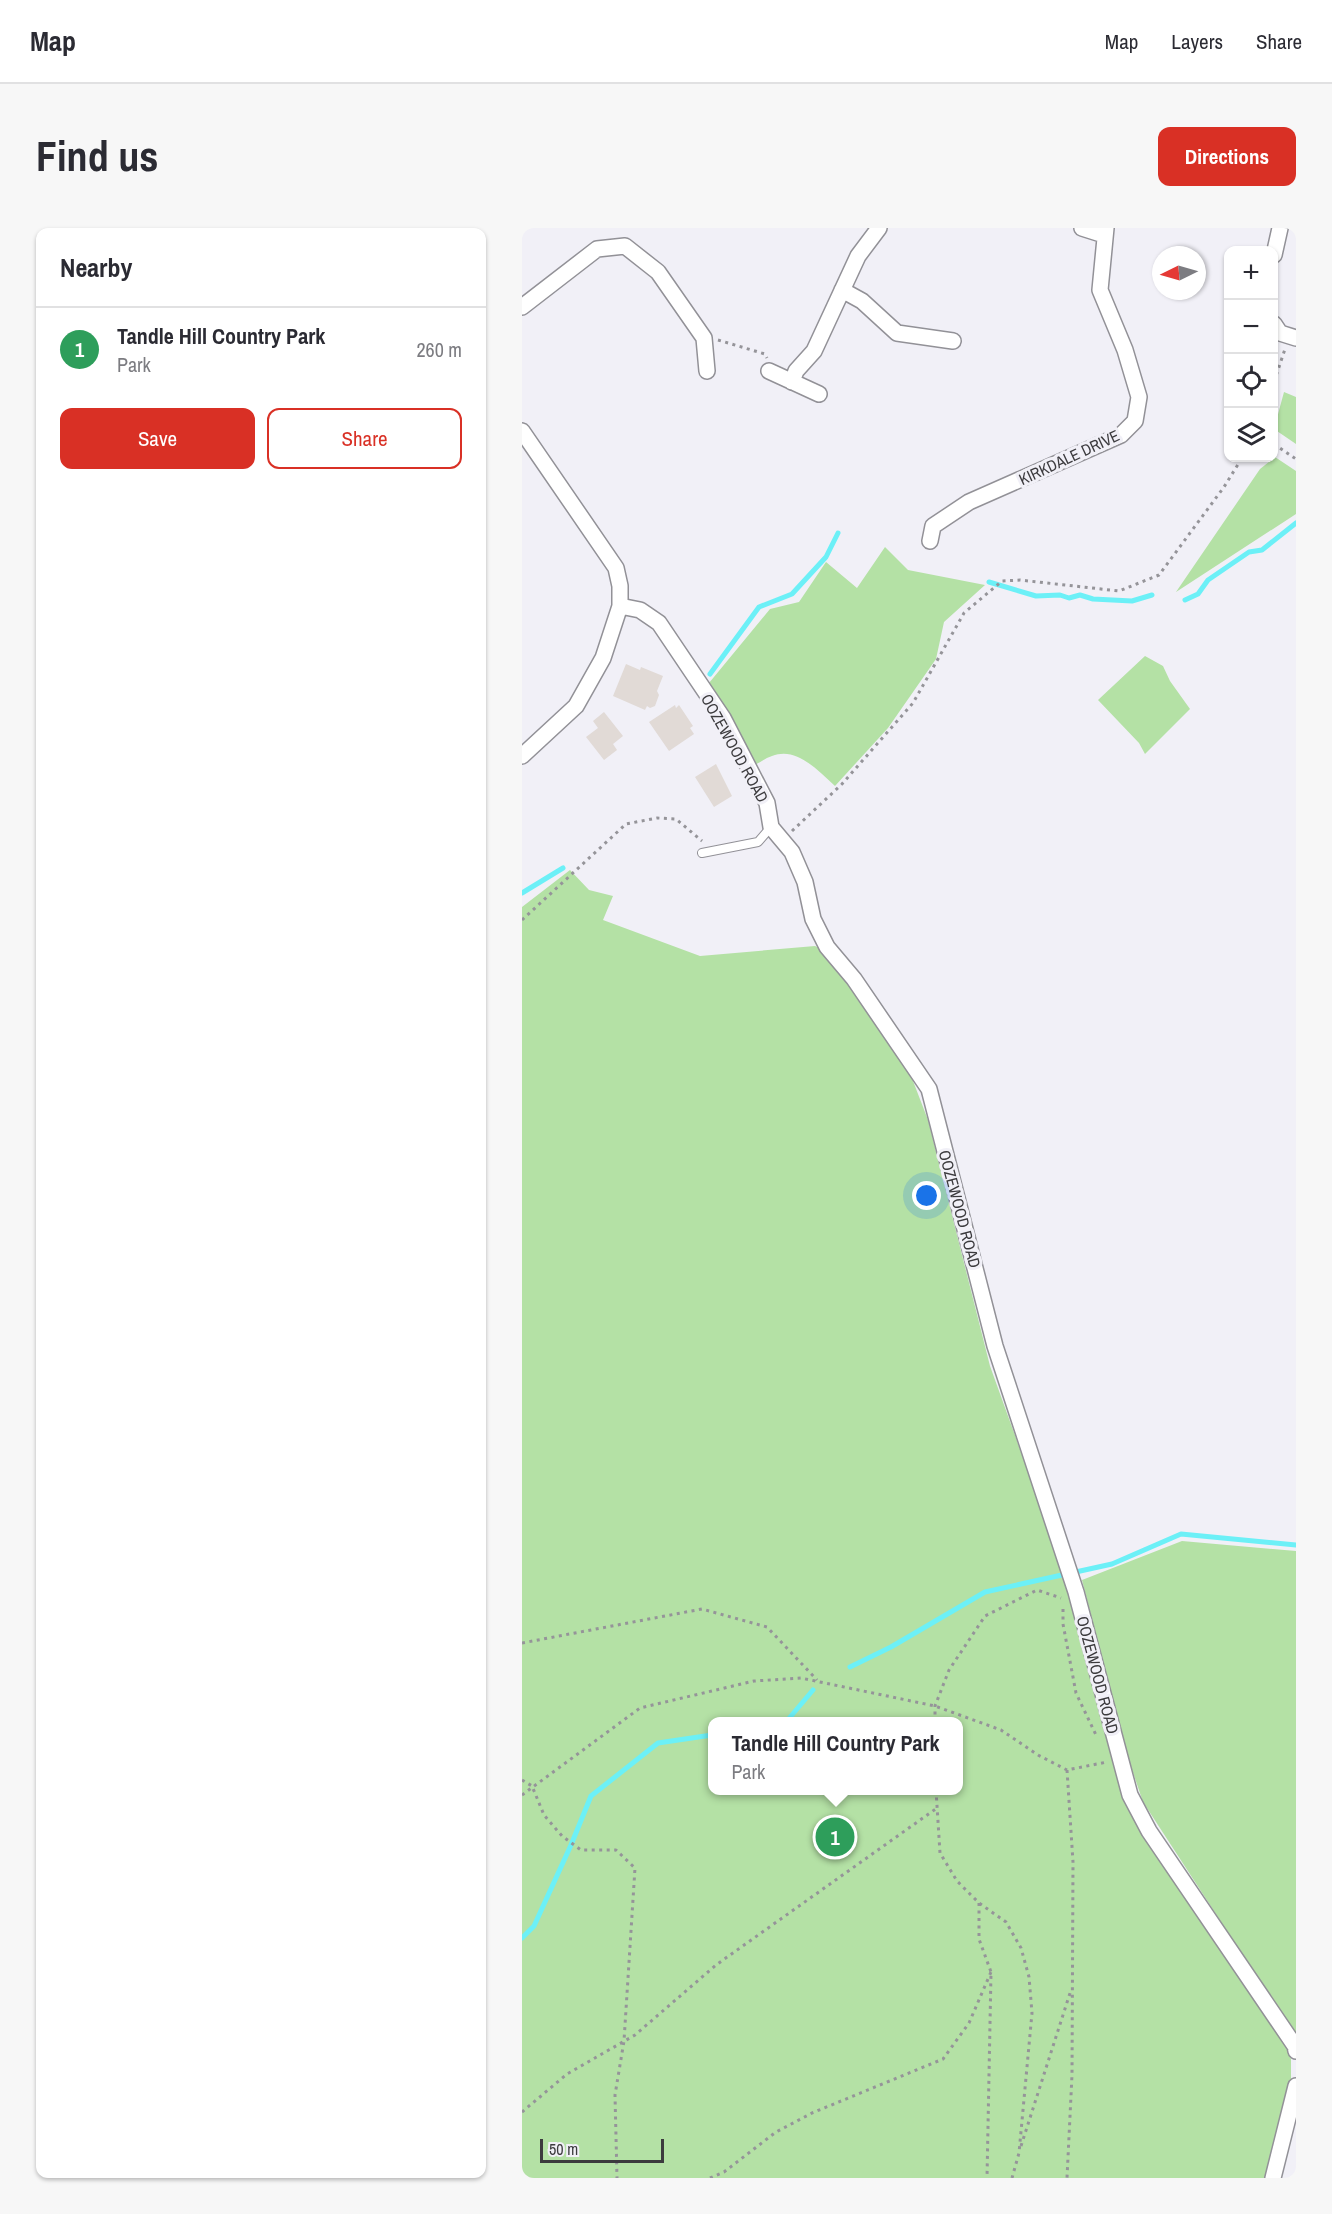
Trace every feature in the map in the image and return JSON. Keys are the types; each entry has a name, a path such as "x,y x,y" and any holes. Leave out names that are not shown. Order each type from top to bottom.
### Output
{"street":[{"path":"792,382 796,371 814,351 858,256 879,228"},
{"path":"1082,228 1105,231"},
{"path":"1276,246 1280,228"},
{"name":"KIRKDALE DRIVE","path":"930,541 933,526 969,502 1122,435 1135,421 1139,397 1125,350 1100,290 1105,231"},
{"path":"522,307 597,249 625,246 658,272 704,338 707,371"},
{"path":"842,290 862,301 897,333 953,341"},
{"path":"1278,330 1280,333 1293,337"},
{"path":"769,371 819,394"},
{"path":"522,431 616,568 620,586 620,606 603,658 576,706 522,756"},
{"name":"OOZEWOOD ROAD","path":"620,606 640,610 659,623 723,718 767,803 771,827 792,852 805,882 813,920 827,947 854,979 929,1089 995,1346 1073,1582 1130,1796 1149,1831 1295,2046 1296,2051"},
{"path":"1273,2178 1296,2086"}],"lane":[{"path":"707,852 758,842 771,827"}],"path":[{"path":"1278,373 1293,337"},
{"path":"704,338 723,341 765,354 770,362 769,371"},
{"path":"1278,447 1296,459"},
{"path":"782,840 842,784 913,703 964,613 997,585 1002,581 1020,580 1119,591 1159,575 1224,487 1240,462"},
{"path":"522,920 626,824 657,818 676,819 692,832 707,852"},
{"path":"935,1717 935,1706 949,1670 985,1616 1037,1590 1064,1599"},
{"path":"1063,1607 1063,1624 1076,1693 1099,1741"},
{"path":"522,1643 702,1609 767,1626 818,1681"},
{"path":"522,1795 640,1708 754,1681 801,1678 935,1706 1001,1730 1038,1755 1066,1770 1121,1761"},
{"path":"1099,1763 1101,1757"},
{"path":"1066,1770 1073,1862 1071,2076 1067,2178"},
{"path":"522,1780 532,1786 544,1815 562,1836 581,1850 616,1850 635,1868 624,2041 615,2095 617,2178"},
{"path":"936,1795 940,1853 957,1881 979,1903 1006,1922 1021,1948 1029,1977 1032,2013 1019,2153"},
{"path":"522,2112 567,2074 635,2035 716,1965 937,1808"},
{"path":"979,1903 979,1939 992,1972 987,2178"},
{"path":"710,2178 724,2172 776,2132 812,2113 943,2059 969,2023 992,1972"},
{"path":"1012,2178 1072,1985"}],"green space":[{"path":"1284,392 1296,397 1296,444 1278,432 1278,414"},
{"path":"1278,459 1296,471 1296,514 1176,592 1260,469 1269,462 1278,462"},
{"path":"885,547 908,570 985,585 944,622 936,659 888,728 835,786 814,767 790,754 772,756 755,765 709,683 770,609 799,602 826,562 857,588"},
{"path":"1145,656 1163,666 1170,681 1190,709 1145,754 1139,743 1098,700"},
{"path":"570,870 589,890 613,896 603,920 700,956 815,946 823,950 874,1016 908,1068 928,1120 990,1366 1072,1594 1114,1762 1286,2046 1291,2059 1291,2081 1267,2178 522,2178 522,907"},
{"path":"1182,1541 1296,1551 1296,2037 1143,1802 1126,1752 1082,1580"}],"building":[{"path":"626,664 663,676 657,691 659,695 655,706 650,708 647,706 645,710 613,696"},
{"path":"675,705 676,708 679,705 693,726 690,728 694,734 669,751 649,722"},
{"path":"604,712 623,736 613,744 617,750 604,760 586,737 598,728 593,721"},
{"path":"716,764 732,796 714,807 695,777"}],"waterway":[{"path":"1185,600 1198,594 1208,580 1249,552 1262,550 1296,523"},
{"path":"710,674 759,607 792,594 826,557 838,533"},
{"path":"989,582 1036,596 1060,595 1069,598 1080,595 1093,599 1132,601 1152,595"},
{"path":"522,893 563,868"},
{"path":"850,1667 891,1647 985,1592 1112,1564 1181,1534 1296,1545"},
{"path":"790,1717 813,1690"},
{"path":"522,1938 534,1926 591,1796 658,1743 708,1736"}],"place":[{"name":"Tandle Hill Country Park","path":"835,1837"}]}
